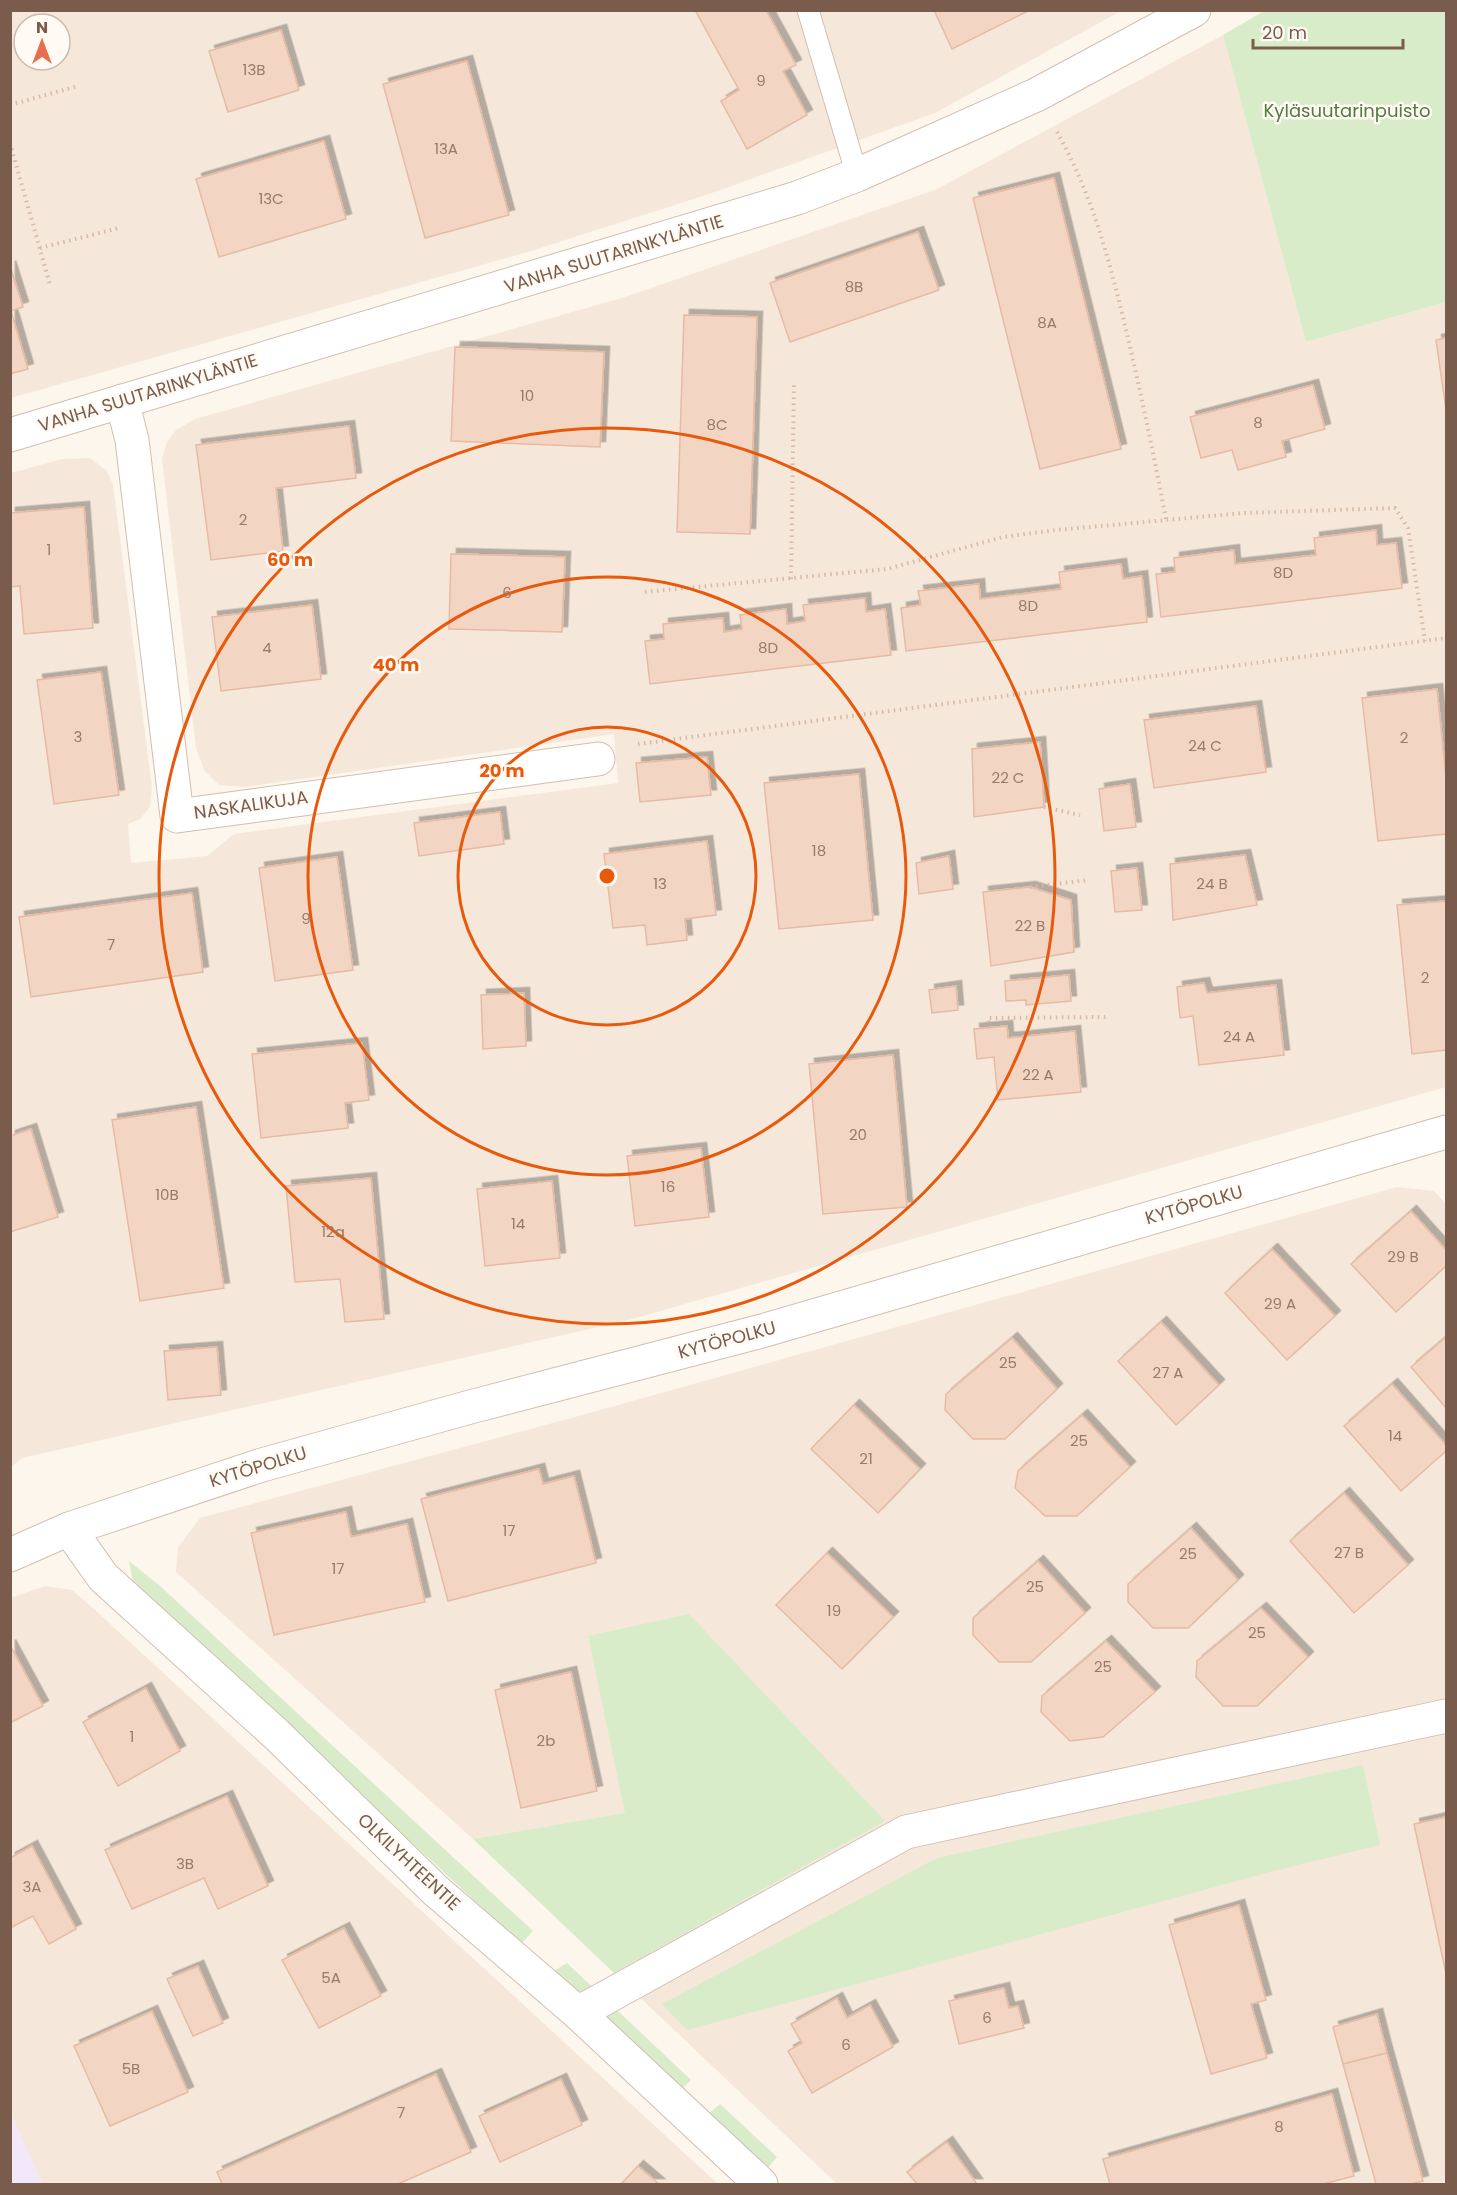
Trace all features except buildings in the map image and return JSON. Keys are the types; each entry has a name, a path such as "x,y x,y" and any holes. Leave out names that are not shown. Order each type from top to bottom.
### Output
{"street":[{"name":"VANHA SUUTARINKYLÄNTIE","path":"10,435 689,233 857,175 1036,94 1194,10"},
{"name":"NASKALIKUJA","path":"122,401 132,440 177,816 598,759"},
{"name":"KYTÖPOLKU","path":"10,1555 69,1529 273,1462 470,1407 762,1331 1446,1132"},
{"name":"OLKILYHTEENTIE","path":"69,1529 103,1577 276,1734 435,1890 578,2013 761,2184"},
{"path":"578,2013 906,1832 1446,1716"}],"lane":[{"path":"808,10 857,175"}],"path":[{"path":"10,105 78,86"},
{"path":"1036,94 1071,157 1103,237 1144,401 1166,519"},
{"path":"10,142 50,285"},
{"path":"40,248 119,228"},
{"path":"791,579 794,383"},
{"path":"645,592 887,569 1003,537 1244,513 1395,508 1408,528 1425,641"},
{"path":"598,759 620,747 1446,638"},
{"path":"1044,807 1080,815"},
{"path":"1030,887 1089,880"},
{"path":"990,1028 988,1018 1106,1017"}],"shaded area":[{"path":"11,11 1121,11 935,113 709,194 531,251 11,398"},
{"path":"1223,35 1306,342 1446,302 1446,1087 625,1321 22,1458 11,1467 11,473 62,459 90,458 107,471 113,485 152,787 150,807 140,819 128,824 131,863 207,856 234,834 618,783 614,734 246,787 219,785 204,770 196,748 162,459 167,442 176,430 195,419 625,297 937,189"},
{"path":"1397,1187 1434,1191 1446,1204 1446,2184 837,2184 614,1973 885,1821 588,1636 626,1813 473,1839 176,1572 178,1547 200,1518 586,1414"},
{"path":"45,1586 72,1590 95,1610 718,2184 42,2184 11,2114 10,1598"},
{"path":"11,2114 42,2184 11,2184"}],"green space":[{"name":"Kyläsuutarinpuisto","path":"1266,10 1446,11 1446,302 1306,342 1223,35"},
{"path":"129,1561 159,1585 533,1931 521,1944 133,1583"},
{"path":"689,1614 885,1821 614,1973 473,1839 625,1813 588,1636"},
{"path":"1363,1765 1380,1845 1274,1871 687,2030 662,2004 937,1858"},
{"path":"567,1963 691,2080 680,2091 552,1972"},
{"path":"720,2104 777,2157 766,2170 707,2115"}]}
